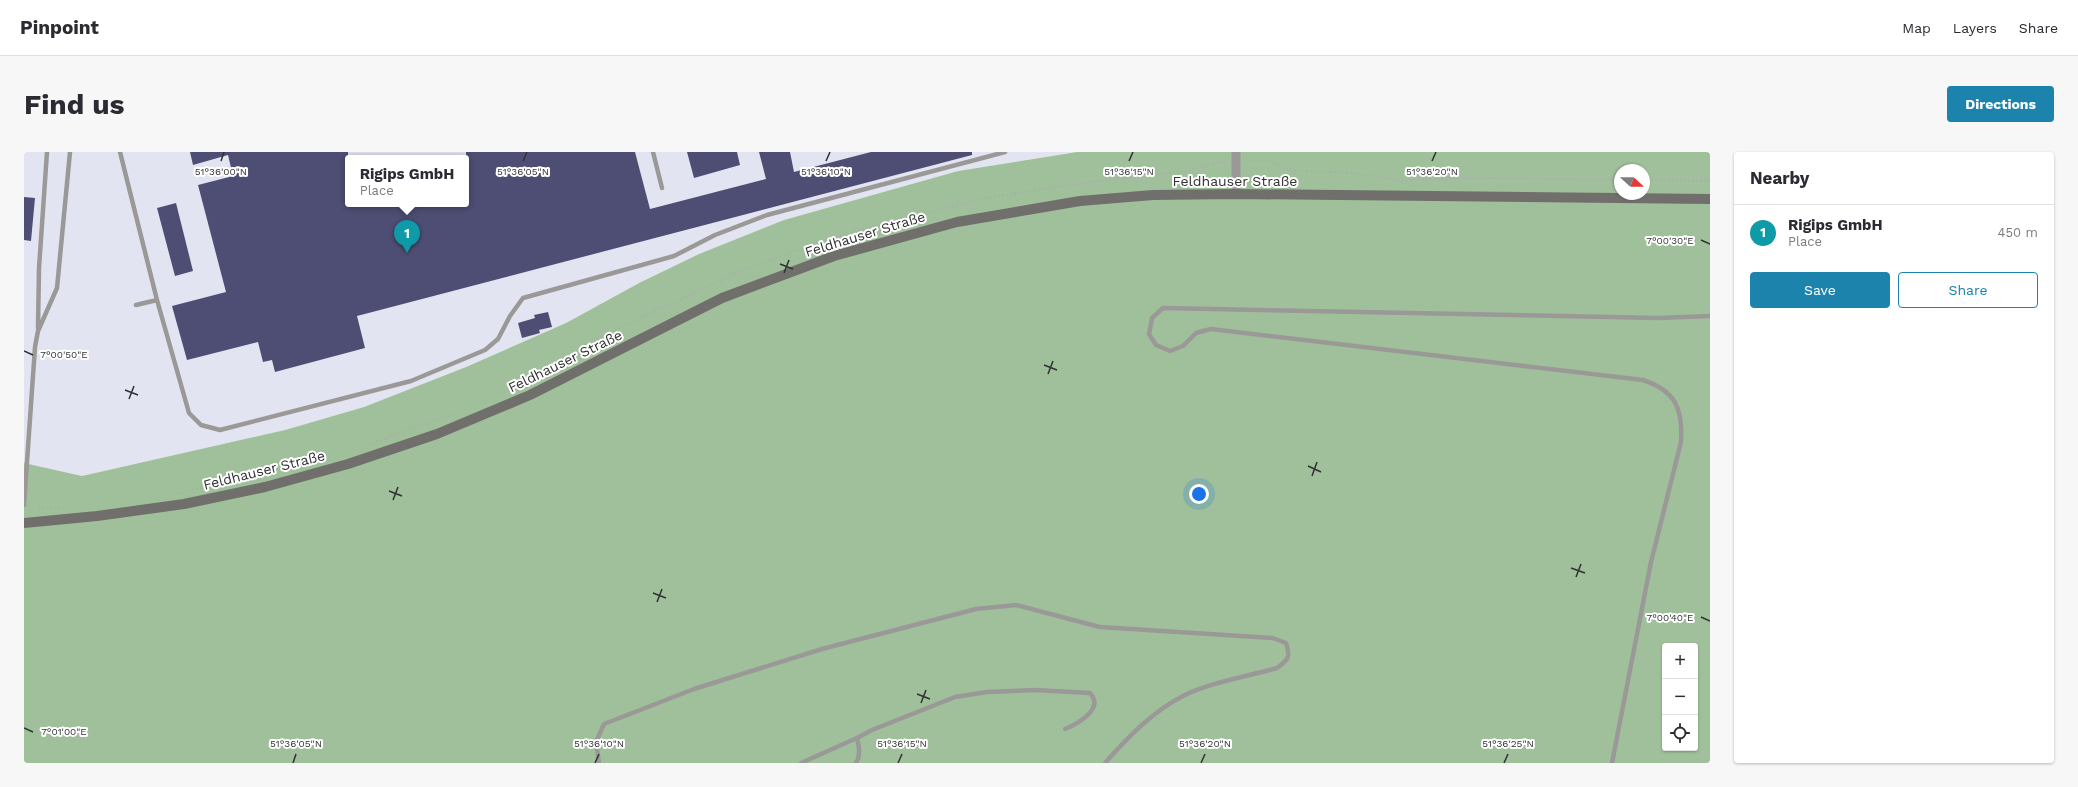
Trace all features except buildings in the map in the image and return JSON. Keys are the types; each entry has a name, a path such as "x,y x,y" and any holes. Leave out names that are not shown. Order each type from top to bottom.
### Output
{"street":[{"path":"1236,152 1236,194"},
{"name":"Feldhauser Straße","path":"24,523 97,516 184,504 265,487 348,464 437,434 530,395 722,298 834,256 957,222 1080,201 1153,195 1236,194 1710,199"}],"lane":[{"path":"24,505 35,347 38,331 38,279 47,152"},
{"path":"38,331 57,288 70,152"},
{"path":"120,152 157,300 189,413 201,424 220,430 411,381 485,350 498,339 510,316 523,298 674,256 715,235 767,215 1005,152"},
{"path":"653,152 662,188"},
{"path":"136,305 157,300"},
{"path":"1612,763 1651,562 1680,442 1682,425 1680,409 1672,397 1659,386 1643,380 1211,329 1196,333 1183,346 1170,351 1156,346 1149,334 1152,318 1162,308 1658,318 1710,316"},
{"path":"599,763 596,742 604,724 717,682 822,649 976,609 1016,605 1100,627 1273,638 1286,643 1289,653 1286,661 1277,668 1184,695 1146,720 1129,736 1105,763"},
{"path":"801,763 872,730 955,697 987,692 1035,690 1090,693 1093,696 1094,702 1090,712 1082,721 1065,729"},
{"path":"856,763 859,759 857,738"}],"path":[{"path":"1353,173 1401,180 1489,178 1614,180"},
{"path":"1650,180 1710,181"}],"shaded area":[{"path":"24,152 1077,152 958,171 784,220 699,254 641,282 566,323 466,367 364,407 285,430 82,476 24,463"}],"green space":[{"path":"1077,152 1710,152 1710,763 24,763 24,463 82,476 285,430 364,407 466,367 566,323 641,282 699,254 784,220 958,171"}],"place":[{"name":"Rigips GmbH","path":"407,253"}]}
